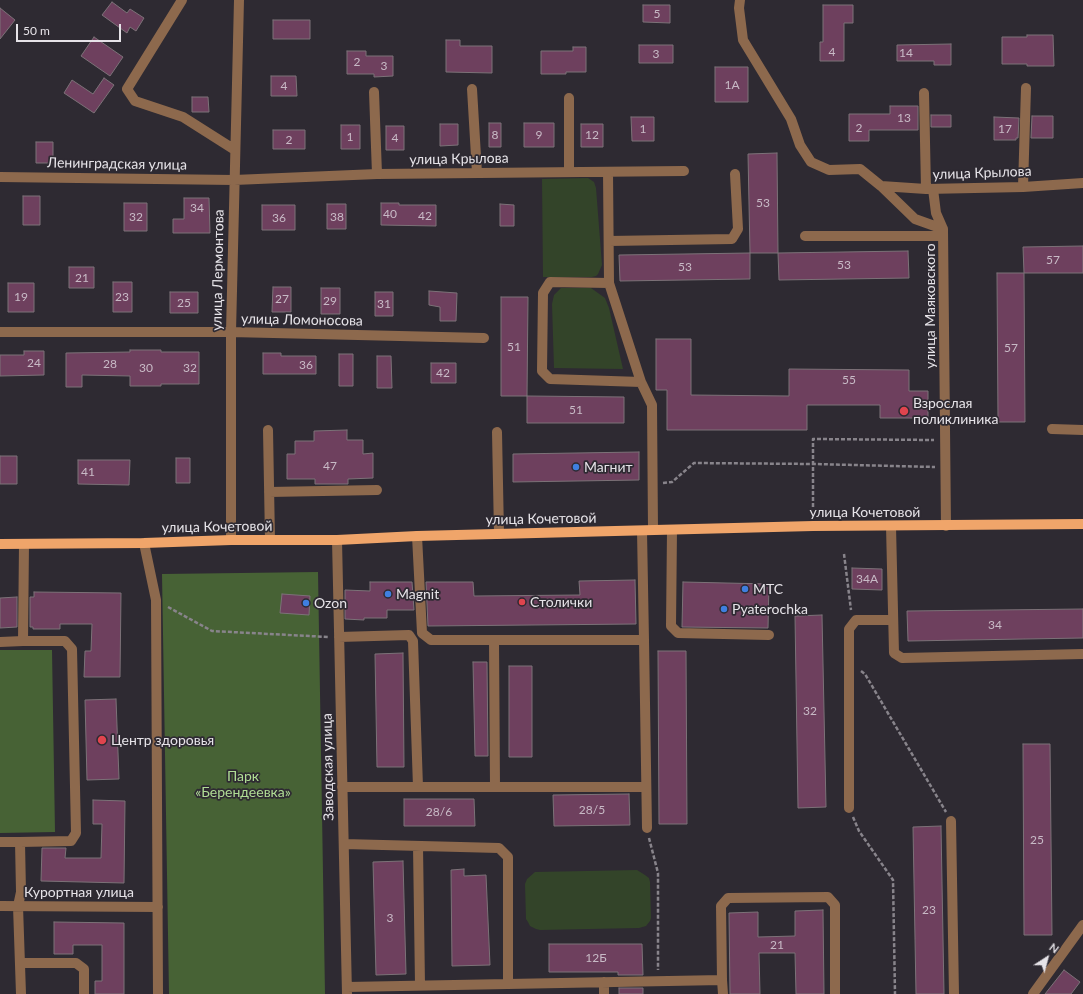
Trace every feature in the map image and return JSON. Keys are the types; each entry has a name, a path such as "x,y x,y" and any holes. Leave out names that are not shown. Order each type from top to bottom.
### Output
{"main road":[{"name":"улица Кочетовой","path":"0,544 144,543 231,540 337,540 417,536 813,526 1083,524"}],"street":[{"path":"182,0 127,89 135,101 183,117 235,150"},
{"name":"улица Лермонтова","path":"231,540 231,332 239,0"},
{"name":"улица Маяковского","path":"740,0 739,8 743,40 790,119 800,145 811,162 829,170 860,168 915,219 943,232 946,526"},
{"path":"1023,187 1026,88"},
{"path":"472,89 477,173"},
{"path":"374,92 377,174"},
{"path":"805,236 943,232 936,213 930,189 924,93"},
{"path":"569,98 569,172"},
{"name":"улица Крылова","path":"234,180 377,174 684,171"},
{"path":"608,172 609,283 640,382 652,405 653,530"},
{"path":"609,241 732,239 738,229 735,174"},
{"name":"Ленинградская улица","path":"0,177 234,180"},
{"name":"улица Крылова","path":"881,186 930,189 1023,187 1083,183"},
{"path":"609,283 550,282 543,293 542,371 550,379 640,382"},
{"name":"улица Ломоносова","path":"0,332 231,332 484,338"},
{"path":"1052,429 1083,430"},
{"path":"268,430 270,540"},
{"path":"497,432 499,534"},
{"path":"269,492 377,490"},
{"path":"891,526 894,653 902,658 1083,654"},
{"path":"672,530 672,626 678,634 769,635"},
{"path":"642,531 646,828"},
{"path":"417,536 422,633 432,640 644,640"},
{"name":"Заводская улица","path":"337,540 347,990"},
{"path":"144,543 156,600 158,994"},
{"path":"23,641 24,544"},
{"path":"849,808 849,629 856,620 893,620"},
{"path":"339,637 409,635 413,641 418,787"},
{"path":"494,640 495,787"},
{"path":"0,642 64,641 72,649 76,833 71,841 0,842"},
{"path":"342,787 646,787"},
{"path":"952,821 954,994"},
{"path":"20,842 21,892 18,906 21,994"},
{"path":"344,844 499,848 508,858 508,984"},
{"path":"418,846 420,986"},
{"path":"723,994 722,906 728,898 828,897 835,905 835,994"},
{"name":"Курортная улица","path":"0,906 158,907"},
{"path":"1033,994 1083,925"},
{"path":"20,963 76,963 84,969 84,994"},
{"path":"347,990 420,986 448,990 496,989 508,984 722,980"},
{"path":"604,982 604,994"}],"path":[{"path":"813,507 813,439 945,440"},
{"path":"653,484 672,482 694,463 945,467"},
{"path":"844,554 853,624"},
{"path":"156,600 212,631 339,637"},
{"path":"849,663 865,674 952,821"},
{"path":"849,808 859,831 893,880 895,994"},
{"path":"646,828 658,873 658,982"}],"green space":[{"path":"588,178 594,182 596,188 602,265 598,274 592,277 543,277 542,179"},
{"path":"561,288 591,288 605,298 609,308 623,369 554,368 552,304 554,295"},
{"name":"Парк «Берендеевка»","path":"318,572 325,994 169,994 162,574"},
{"path":"0,650 52,650 55,832 0,833"},
{"path":"637,870 649,878 650,882 651,918 646,926 639,928 540,930 530,926 526,919 525,884 527,879 535,872"}],"building":[{"path":"112,2 127,13 130,9 144,18 136,31 130,27 127,33 102,15"},
{"path":"643,5 670,5 670,23 643,22"},
{"path":"823,5 853,5 853,23 844,23 844,61 820,61 820,42 823,42"},
{"path":"0,8 15,20 0,39"},
{"path":"273,20 310,20 310,39 273,39"},
{"path":"1027,35 1053,35 1054,66 1002,64 1002,37 1027,37"},
{"path":"94,37 123,57 110,76 81,56"},
{"path":"446,40 460,40 460,46 492,46 492,73 446,72"},
{"path":"951,44 951,65 934,65 934,61 897,61 897,45"},
{"path":"639,45 673,45 673,63 639,63"},
{"path":"573,47 586,47 586,72 541,74 541,51 573,51"},
{"path":"347,51 366,51 366,56 393,56 393,76 374,77 374,74 347,74"},
{"path":"715,67 748,67 748,102 715,102"},
{"path":"271,76 296,76 297,96 271,96"},
{"path":"104,78 114,85 94,113 64,93 72,80 93,94"},
{"path":"192,97 208,97 209,112 192,112"},
{"path":"890,106 918,106 918,130 869,130 869,141 849,141 849,114 890,114"},
{"path":"931,115 951,115 951,127 931,127"},
{"path":"1032,116 1053,116 1053,138 1031,138"},
{"path":"631,117 654,117 654,141 632,141"},
{"path":"994,117 1019,118 1018,138 1016,138 1016,140 994,140"},
{"path":"489,123 501,123 501,147 489,147"},
{"path":"524,123 554,123 554,147 524,147"},
{"path":"440,124 458,124 458,145 440,146"},
{"path":"581,124 603,124 603,147 581,147"},
{"path":"341,125 360,125 360,149 341,149"},
{"path":"386,126 404,126 404,150 386,150"},
{"path":"273,130 305,130 305,149 273,149"},
{"path":"36,142 53,142 53,163 36,163"},
{"path":"777,153 778,253 750,253 748,154"},
{"path":"23,196 40,196 40,225 23,225"},
{"path":"184,198 209,198 210,233 173,233 173,219 184,219"},
{"path":"124,203 147,203 147,231 124,231"},
{"path":"381,203 399,203 399,205 436,205 436,226 381,225"},
{"path":"327,204 346,204 346,229 327,229"},
{"path":"500,204 514,205 514,226 500,226"},
{"path":"262,205 295,205 295,230 262,230"},
{"path":"1083,246 1083,273 1024,273 1023,247"},
{"path":"908,251 909,278 779,280 778,253"},
{"path":"750,253 750,279 620,281 619,255"},
{"path":"69,267 94,267 94,288 69,288"},
{"path":"997,273 1024,273 1025,422 998,422"},
{"path":"113,282 132,282 132,312 113,312"},
{"path":"8,283 34,283 34,312 8,312"},
{"path":"273,287 291,287 291,312 272,312"},
{"path":"321,288 340,288 340,314 321,314"},
{"path":"429,291 457,293 456,321 440,321 440,307 429,305"},
{"path":"170,292 198,292 198,313 170,313"},
{"path":"375,292 393,292 393,316 375,316"},
{"path":"501,297 528,297 527,396 501,396"},
{"path":"656,339 691,339 691,395 789,396 789,369 909,370 909,391 928,391 928,418 880,418 880,405 807,405 807,430 667,430 667,390 656,390"},
{"path":"130,350 199,352 199,384 130,386 130,376 82,375 82,387 66,387 66,353 130,352"},
{"path":"24,351 44,351 44,375 0,376 0,355 24,355"},
{"path":"263,353 281,353 281,356 316,356 316,374 263,374"},
{"path":"339,354 353,354 353,386 339,386"},
{"path":"377,356 391,356 392,388 377,388"},
{"path":"431,363 456,363 456,383 431,383"},
{"path":"527,396 624,397 624,423 527,423"},
{"path":"347,430 347,440 363,440 363,454 373,453 373,478 348,479 348,484 315,484 315,479 287,479 287,454 295,454 295,441 314,441 314,431"},
{"name":"Магнит","path":"639,452 639,480 513,482 513,454"},
{"path":"0,456 17,456 17,484 0,484"},
{"path":"176,458 190,458 190,483 176,483"},
{"path":"78,460 130,460 129,485 78,484"},
{"path":"852,568 882,569 882,590 852,589"},
{"path":"635,580 636,624 428,626 426,582 473,582 474,596 580,595 579,581"},
{"path":"370,582 412,582 414,610 387,610 387,618 364,618 364,620 345,619 345,590 370,591"},
{"path":"683,582 769,584 768,628 682,627"},
{"path":"34,592 121,593 120,677 84,677 85,651 91,651 92,624 60,624 60,629 33,629 33,627 30,627 30,597 34,597"},
{"path":"282,594 310,596 309,615 280,613"},
{"path":"17,597 17,627 0,628 0,598"},
{"path":"1083,609 1083,638 908,641 907,611"},
{"path":"822,615 826,807 798,808 795,616"},
{"path":"658,651 686,651 687,824 659,824"},
{"path":"403,653 404,767 377,767 375,654"},
{"path":"473,662 487,662 488,756 475,756"},
{"path":"509,666 532,666 532,757 509,757"},
{"name":"Центр здоровья","path":"116,699 119,779 87,780 85,700"},
{"path":"1023,744 1050,744 1052,935 1024,935"},
{"path":"629,794 630,825 554,826 553,795"},
{"path":"404,799 474,799 475,826 404,826"},
{"path":"93,800 125,801 124,883 41,881 42,848 66,848 65,858 101,858 102,824 93,824"},
{"path":"941,826 944,994 916,994 913,827"},
{"path":"403,861 406,974 376,975 373,862"},
{"path":"464,869 464,876 486,875 490,965 452,966 451,870"},
{"path":"823,910 824,994 796,994 795,953 759,953 760,994 730,994 729,913 758,912 758,937 795,936 795,911"},
{"path":"54,922 124,923 124,994 95,994 95,981 102,981 102,945 73,945 73,954 54,954"},
{"path":"549,944 642,944 643,975 618,975 618,972 549,972"},
{"path":"1064,970 1080,982 1071,994 1045,994"},
{"path":"619,988 643,988 643,994 619,994"}],"place":[{"name":"Взрослая поликлиника","path":"904,411"},
{"name":"Магнит","path":"576,467"},
{"name":"МТС","path":"745,589"},
{"name":"Magnit","path":"388,594"},
{"name":"Столички","path":"522,602"},
{"name":"Ozon","path":"306,603"},
{"name":"Pyaterochka","path":"724,609"},
{"name":"Центр здоровья","path":"102,740"}]}
